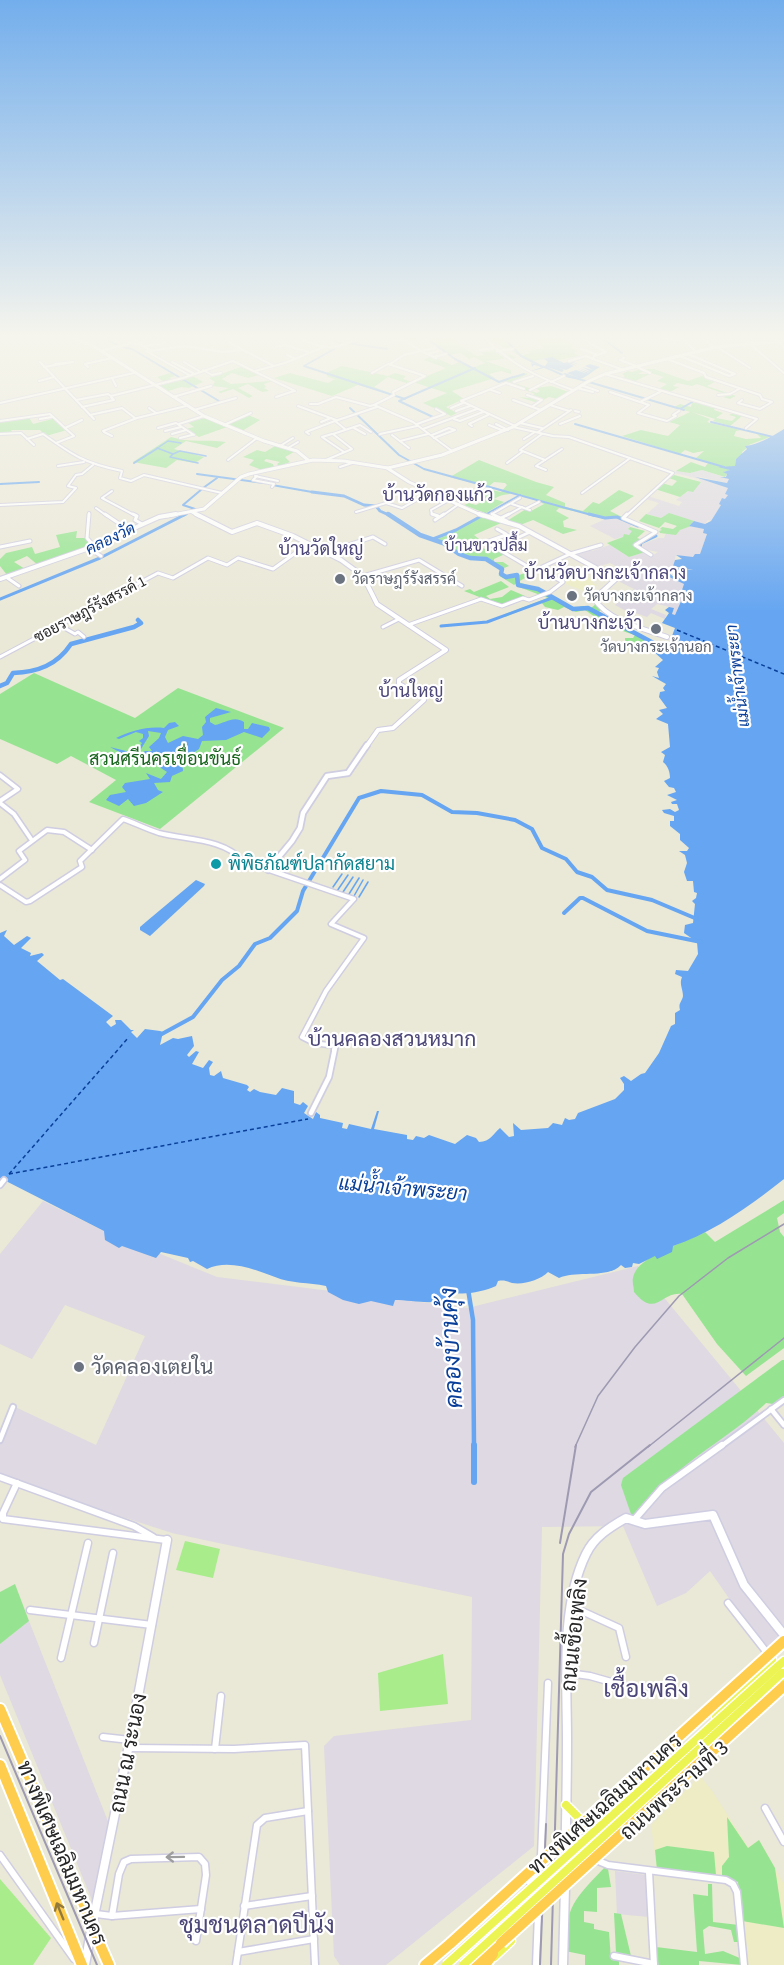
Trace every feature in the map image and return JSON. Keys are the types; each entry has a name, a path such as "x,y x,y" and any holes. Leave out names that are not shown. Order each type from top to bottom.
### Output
{"highway":[{"name":"ทางพิเศษเฉลิมมหานคร","path":"425,1965 784,1641"},
{"name":"ทางพิเศษเฉลิมมหานคร","path":"476,1965 782,1685"},
{"name":"ทางพิเศษเฉลิมมหานคร","path":"1,1710 109,1965"},
{"name":"ทางพิเศษเฉลิมมหานคร","path":"0,1765 82,1965"},
{"path":"485,1965 501,1942"}],"main road":[{"name":"ถนนพระรามที่ 3","path":"445,1965 708,1725 784,1648"},
{"name":"ถนนพระรามที่ 3","path":"445,1965 784,1661"},
{"name":"ถนนพระรามที่ 3","path":"566,1836 699,1715 765,1666"},
{"name":"ถนนพระรามที่ 3","path":"462,1964 784,1671"},
{"name":"ถนนพระรามที่ 3","path":"462,1964 633,1808 782,1685"},
{"name":"ถนนพระรามที่ 3","path":"565,1888 722,1748 782,1685"},
{"path":"566,1805 582,1821"},
{"path":"592,1812 590,1829 596,1837 606,1842 621,1839"},
{"path":"420,1965 490,1904 523,1880 541,1857"},
{"path":"490,1904 502,1902 510,1907 516,1918 515,1937"},
{"path":"485,1965 538,1914"}],"street":[{"path":"66,430 78,440"},
{"path":"108,430 105,431 112,436"},
{"path":"172,434 187,430 193,435 180,438"},
{"path":"235,430 288,448 309,460"},
{"path":"313,430 310,432 315,432"},
{"path":"344,452 322,436 345,430 349,433"},
{"path":"357,430 364,434"},
{"path":"380,434 398,430"},
{"path":"423,430 452,451"},
{"path":"431,436 445,430"},
{"path":"400,441 454,430"},
{"path":"387,468 452,451 506,430"},
{"path":"521,430 569,437 673,473 623,518 656,532 635,545 651,555"},
{"path":"524,438 542,430"},
{"path":"0,434 21,433 34,446"},
{"path":"523,451 520,450 542,433"},
{"path":"326,460 352,449 332,434"},
{"path":"27,438 43,435 85,462 121,471 119,478"},
{"path":"392,435 409,448"},
{"path":"56,443 74,436"},
{"path":"228,460 257,438"},
{"path":"280,446 293,438"},
{"path":"288,448 298,442"},
{"path":"546,470 536,466 562,449"},
{"path":"523,451 545,460"},
{"path":"507,464 523,451"},
{"path":"582,493 630,458"},
{"path":"198,515 239,479 249,474 309,460 326,460 387,468 405,480 494,521 508,522"},
{"path":"58,466 85,462"},
{"path":"340,467 353,462"},
{"path":"0,506 63,502 76,488 68,486 76,475 82,474 93,465"},
{"path":"249,474 278,481"},
{"path":"114,480 119,478 131,481 142,475 222,493"},
{"path":"257,476 253,480 274,484 272,487"},
{"path":"112,491 102,498 137,516 135,520 143,525"},
{"path":"356,512 386,503 402,508 431,492"},
{"path":"520,498 492,514 530,532 617,580 596,596 594,601 600,608 667,637"},
{"path":"438,516 432,514 431,510 448,500"},
{"path":"512,504 528,509 539,502"},
{"path":"435,520 459,504"},
{"path":"501,518 522,507"},
{"path":"96,508 130,531"},
{"path":"0,579 94,546 162,516 204,509"},
{"path":"192,512 232,532 257,523 327,552 363,576 377,604 446,650 398,682 422,696 423,700 393,728 378,730 348,773 327,776 303,813 300,828 292,841 268,870"},
{"path":"89,513 87,538 94,546"},
{"path":"497,529 517,538 530,532"},
{"path":"507,535 486,542 527,566"},
{"path":"327,552 373,537 385,544"},
{"path":"0,547 30,541"},
{"name":"ซอยราษฎร์รังสรรค์ 1","path":"0,657 158,573 172,578 208,558 227,565 238,558 273,569 309,544"},
{"path":"408,625 481,599 499,606 523,598 529,600 548,593 563,582 541,569 570,554 601,545"},
{"path":"88,548 101,556"},
{"path":"363,576 419,560 462,586"},
{"path":"6,577 19,586"},
{"path":"383,627 399,619"},
{"path":"60,625 75,634 78,632 84,638"},
{"path":"0,775 18,789 0,802 14,814 24,831 32,839"},
{"path":"0,885 28,902 82,867 80,861 123,819 157,832 204,842 238,855 243,861 354,900 331,924 364,937 326,991 302,1035 303,1039 335,1047 329,1077 311,1113"},
{"path":"0,879 26,860 19,851 32,839 47,830 61,830 92,850"},
{"path":"0,1185 4,1180"},
{"path":"633,1521 662,1488 784,1400"},
{"path":"0,1440 13,1407"},
{"path":"771,1409 784,1425"},
{"path":"0,1477 134,1526 154,1537"},
{"path":"17,1483 2,1516 3,1519 167,1540"},
{"name":"ถนนเชื้อเพลิง","path":"562,1965 567,1673 575,1584 586,1555 593,1544 608,1528 626,1518 645,1524 713,1515 744,1585 784,1635"},
{"name":"ถนน ณ ระนอง","path":"82,1965 95,1914 130,1744 167,1540"},
{"path":"61,1658 88,1543"},
{"path":"94,1643 113,1553"},
{"path":"728,1603 772,1659"},
{"path":"573,1607 619,1628 626,1657"},
{"path":"30,1610 152,1625"},
{"path":"567,1673 590,1676 629,1687"},
{"path":"541,1857 548,1683"},
{"path":"215,1749 220,1695"},
{"path":"103,1737 130,1744 215,1749 305,1745 315,1965"},
{"path":"765,1808 784,1842"},
{"path":"236,1965 256,1829 265,1818 308,1811"},
{"path":"0,1854 82,1965"},
{"path":"112,1916 119,1874 124,1862 131,1859 199,1857 205,1864 206,1875 196,1941"},
{"path":"596,1860 603,1864 649,1872 726,1880 735,1886 744,1965"},
{"path":"614,1956 654,1964 649,1872"},
{"path":"523,1880 534,1887 538,1899 536,1965"},
{"path":"244,1906 312,1896"},
{"path":"95,1914 112,1916 201,1909"},
{"path":"238,1952 314,1939"}],"shaded area":[{"path":"702,470 730,479 727,483 696,476 729,488 728,495 711,521 708,520 705,524 669,514 661,518 647,514 659,503 646,499 648,496 679,506 682,502 676,500 701,482 699,479 675,473 676,471 690,473"},
{"path":"612,516 632,524 628,529 633,531 629,535 615,539 590,526"},
{"path":"691,526 705,529 707,534 700,554 693,558 676,555 673,566 693,569 672,568 669,577 684,584 682,590 686,589 675,615 672,614 674,608 657,604 651,609 666,615 665,619 651,613 647,617 630,613 615,605 634,589 618,581 631,574 610,563 597,567 572,554 610,545 629,557 645,552 652,556 658,552 642,549 643,544 664,538 666,533 676,535 680,530"},
{"path":"575,573 595,580 592,583 597,585 587,592 563,583 562,581"},
{"path":"43,1201 104,1231 217,1277 468,1308 638,1266 784,1443 784,1634 765,1650 710,1571 686,1593 657,1606 623,1526 542,1527 534,1846 386,1965 340,1965 334,1956 324,1746 334,1736 471,1720 472,1597 172,1533 0,1477 0,1442 13,1406 96,1445 145,1336 65,1305 32,1359 0,1344 0,1254"},
{"path":"29,1621 109,1824 94,1905 0,1675 0,1644"},
{"path":"700,1776 713,1792 748,1847 759,1840 784,1884 784,1965 746,1965 738,1882 716,1875 657,1870 651,1825"},
{"path":"615,1871 647,1875 649,1917 617,1914"}],"green space":[{"path":"0,430 67,430 46,436 40,430 11,430 13,433 3,434 4,432 0,432"},
{"path":"186,430 219,430 199,437"},
{"path":"641,430 668,436 675,430 740,430 736,431 734,436 746,439 761,438 757,434 770,437 746,446 747,448 742,452 743,455 736,459 735,466 724,471 727,474 725,477 702,470 690,473 676,471 691,462 705,467 708,463 721,467 696,458 704,451 693,453 685,450 680,454 622,436"},
{"path":"171,437 226,442 217,448 186,441 174,449 204,457 195,463 177,460 166,468 133,462"},
{"path":"275,446 294,452 285,457 290,462 279,466 277,464 280,462 266,459 264,461 273,464 274,467 262,470 249,465 254,460 243,457 257,450 265,452"},
{"path":"479,460 554,487 546,495 565,503 565,507 583,511 593,502 599,504 619,490 634,496 610,511 628,520 559,508 556,511 569,518 563,521 564,527 577,530 563,534 533,520 520,525 507,521 526,509 531,511 544,504 525,496 506,494 494,499 504,502 486,513 506,521 464,505 469,503 476,505 487,499 483,497 492,490 501,492 507,485 494,482 488,487 450,477"},
{"path":"674,475 701,482 693,492 688,491 680,497 655,489 662,483 672,486 677,481 669,478"},
{"path":"669,513 694,521 689,526 691,526 680,530 676,535 659,531 662,527 673,529 677,526 665,522 659,528 639,521 646,514 661,518"},
{"path":"482,516 501,523 474,535 479,539 476,541 478,543 463,547 468,550 481,547 489,551 497,549 505,554 494,559 494,562 503,562 509,566 504,568 485,557 465,556 437,539 451,534"},
{"path":"630,527 645,531 637,538 643,540 634,546 645,552 629,557 607,543 623,537 624,534 629,535 632,531 628,529"},
{"path":"77,531 76,538 86,538 92,546 38,565 27,556 14,562 25,569 7,575 0,566 0,559 6,553 32,547 35,554 60,547 56,535"},
{"path":"539,570 518,582 544,590 573,609 582,606 591,608 596,604 601,610 599,612 642,635 640,638 653,646 652,652 635,648 637,643 625,641 625,638 633,638 635,635 609,625 585,610 576,612 564,607 558,610 545,607 541,602 505,617 503,615 548,598 519,587 523,586 517,583 514,585 498,575 510,578"},
{"path":"501,581 509,587 486,596 490,599 502,597 511,590 525,596 500,605 464,591 470,589 474,592"},
{"name":"สวนศรีนครเขื่อนขันธ์","path":"34,673 135,718 178,688 284,728 160,829 89,802 116,780 71,756 57,764 0,739 0,694"},
{"path":"784,1200 784,1213 777,1218 780,1232 784,1237 784,1348 746,1376 717,1344 682,1294 669,1296 653,1304 648,1303 634,1292 633,1278 636,1270 643,1263 663,1250 705,1232 715,1242"},
{"path":"784,1360 784,1397 773,1404 766,1403 686,1465 632,1517 621,1485 623,1478"},
{"path":"185,1541 220,1549 213,1578 176,1570"},
{"path":"15,1584 29,1621 0,1644 0,1592"},
{"path":"443,1654 448,1704 380,1711 378,1673"},
{"path":"727,1817 748,1848 759,1840 775,1868 784,1928 742,1921 738,1882 722,1877 722,1866 729,1857"},
{"path":"667,1846 714,1852 716,1875 657,1870 655,1850"},
{"path":"604,1868 608,1869 611,1887 597,1888 597,1912 584,1911 584,1922 594,1924 594,1929 609,1932 611,1960 619,1961 619,1965 585,1965 585,1955 565,1951 567,1923 579,1896"},
{"path":"0,1879 51,1938 33,1965 0,1965"},
{"path":"708,1884 712,1884 713,1922 739,1925 740,1942 734,1942 731,1930 709,1926 703,1930 705,1954 723,1951 742,1959 742,1965 699,1961 699,1965 657,1965 656,1947 697,1952 693,1894 708,1896"},
{"path":"614,1913 621,1914 631,1956 616,1953"}],"water":[{"name":"แม่น้ำเจ้าพระยา","path":"784,430 784,1179 731,1217 673,1246 672,1252 657,1259 655,1256 639,1264 633,1263 632,1267 625,1268 621,1265 608,1272 559,1278 548,1272 527,1283 498,1281 492,1288 470,1293 456,1293 450,1298 436,1302 395,1300 393,1306 371,1301 359,1304 343,1300 328,1292 326,1286 287,1281 241,1266 224,1265 207,1269 193,1261 190,1262 188,1258 161,1252 156,1258 122,1246 119,1248 105,1240 104,1231 0,1178 0,933 7,930 4,936 14,945 27,936 31,938 21,948 31,953 30,956 42,953 44,955 37,961 60,980 63,979 113,1016 106,1022 111,1027 116,1024 115,1020 121,1020 131,1030 134,1030 131,1032 137,1038 145,1029 163,1032 160,1045 173,1038 192,1036 194,1046 187,1055 189,1057 196,1051 199,1052 192,1064 203,1068 209,1060 213,1062 209,1068 210,1075 214,1076 221,1071 223,1078 247,1085 249,1087 247,1090 250,1092 254,1089 276,1095 282,1088 294,1091 294,1103 300,1105 303,1102 308,1106 304,1113 313,1119 316,1112 320,1118 343,1123 342,1128 347,1129 349,1124 371,1129 377,1111 379,1111 374,1129 407,1135 407,1139 413,1140 416,1136 424,1138 429,1135 455,1144 467,1135 476,1138 479,1142 489,1139 500,1128 509,1137 514,1136 513,1123 521,1130 548,1128 553,1123 562,1125 565,1118 575,1119 578,1113 615,1099 624,1090 624,1084 620,1078 624,1076 631,1081 645,1073 659,1053 671,1026 675,1024 675,1013 680,1010 683,996 682,977 675,974 676,970 688,971 698,954 697,942 684,933 685,925 693,923 695,904 692,901 696,898 697,893 694,892 693,881 687,881 684,872 687,863 685,855 679,851 687,851 689,848 680,840 680,834 670,826 670,821 674,821 674,816 662,810 670,809 675,812 679,810 677,804 671,802 677,800 667,795 676,792 674,788 669,787 664,781 670,778 663,762 665,755 661,752 670,747 668,724 656,719 663,714 659,710 667,708 659,697 660,692 665,691 663,688 666,684 652,676 659,678 657,672 659,668 655,667 663,660 653,651 651,643 669,644 675,628 662,623 669,613 665,610 669,607 674,608 672,614 675,615 686,590 682,590 684,584 669,577 670,574 674,577 678,576 677,568 693,570 673,566 675,560 682,559 676,555 693,557 695,554 700,554 707,534 703,533 704,529 689,526 694,521 705,524 711,521 721,505 719,504 722,498 725,499 728,495 725,494 728,488 695,477 727,483 729,479 720,477 726,477 727,474 723,472 730,470 718,467 735,466 736,459 747,449 745,446"},
{"path":"216,708 231,712 210,718 210,722 215,725 237,719 244,722 244,729 248,729 252,723 269,727 270,730 262,738 244,732 226,740 202,741 199,749 182,760 183,771 172,776 170,782 154,783 158,790 163,792 146,803 134,806 128,799 119,806 106,800 110,795 126,792 122,787 125,783 150,779 146,773 161,779 167,772 152,762 135,758 145,751 152,751 149,747 161,733 148,731 149,736 141,749 127,756 110,747 130,752 140,746 142,743 139,741 143,738 143,734 136,732 119,739 116,738 139,730 164,728 169,723 175,722 179,726 168,730 165,737 168,743 183,736 198,739 203,735 202,727 206,722 205,717"},
{"path":"196,880 205,884 204,886 150,936 140,930 140,927"}],"waterway":[{"path":"373,430 399,455 424,469 520,495"},
{"path":"595,430 724,467"},
{"path":"743,430 773,437"},
{"path":"159,447 168,441 181,443"},
{"path":"157,448 173,454"},
{"path":"134,463 158,448"},
{"path":"173,454 180,451 206,456"},
{"path":"173,454 170,457 198,463"},
{"path":"197,474 264,483"},
{"name":"คลองวัด","path":"203,488 217,478"},
{"path":"0,484 39,482"},
{"path":"272,485 312,492"},
{"name":"คลองวัด","path":"183,516 195,509 183,505 202,489"},
{"path":"312,492 344,496 364,505 376,506 380,511 391,516"},
{"path":"483,516 520,495"},
{"path":"520,495 595,516"},
{"name":"คลองวัด","path":"0,599 100,558 186,514"},
{"path":"388,514 420,535 443,543 459,554 470,558 486,559 502,569 501,574 506,577 517,575 518,585 538,589 573,609 588,608 659,646"},
{"path":"433,539 456,530 485,514"},
{"path":"589,514 605,518 617,517 638,526"},
{"path":"640,547 641,543 656,536 653,533"},
{"path":"441,626 487,622 552,598"},
{"path":"0,686 7,683 13,673 39,669 53,662 71,644 134,627 141,623 138,620"},
{"path":"160,1035 193,1017 222,980 239,966 255,944 270,938 297,911 303,891 359,798 381,791 422,795 452,812 477,813 515,820 532,829 542,848 566,859 577,872 592,877 607,890 652,900 697,919"},
{"path":"333,887 342,874"},
{"path":"324,887 337,891 348,875"},
{"path":"343,892 353,877"},
{"path":"349,894 359,878"},
{"path":"354,896 363,880"},
{"path":"359,897 368,882"},
{"path":"564,913 580,898 583,898 647,931 701,942"},
{"name":"คลองบ้านคุ้ง","path":"468,1289 473,1320 474,1447"},
{"name":"คลองบ้านคุ้ง","path":"474,1447 474,1482"}],"ferry route":[{"path":"677,630 784,674"},
{"path":"129,1037 9,1174 308,1119"}],"railway":[{"path":"575,1447 598,1396 635,1347 679,1296 728,1258 784,1224"},
{"path":"648,1447 784,1338"},
{"path":"560,1543 576,1445"},
{"path":"551,1965 563,1554 569,1534 591,1492 650,1445"},
{"path":"0,1736 97,1965"},
{"path":"540,1965 546,1824"}],"place":[{"name":"วัดราษฎร์รังสรรค์","path":"340,579"},
{"name":"วัดบางกะเจ้ากลาง","path":"572,596"},
{"name":"วัดบางกระเจ้านอก","path":"656,629"},
{"name":"พิพิธภัณฑ์ปลากัดสยาม","path":"216,864"},
{"name":"วัดคลองเตยใน","path":"79,1367"}],"district":[{"name":"บ้านวัดกองแก้ว","path":"438,495"},
{"name":"บ้านขาวปลื้ม","path":"486,545"},
{"name":"บ้านวัดใหญ่","path":"321,549"},
{"name":"บ้านวัดบางกะเจ้ากลาง","path":"605,573"},
{"name":"บ้านบางกะเจ้า","path":"590,623"},
{"name":"บ้านใหญ่","path":"411,691"},
{"name":"บ้านคลองสวนหมาก","path":"392,1039"},
{"name":"เชื้อเพลิง","path":"646,1689"},
{"name":"ชุมชนตลาดปีนัง","path":"257,1925"}]}
